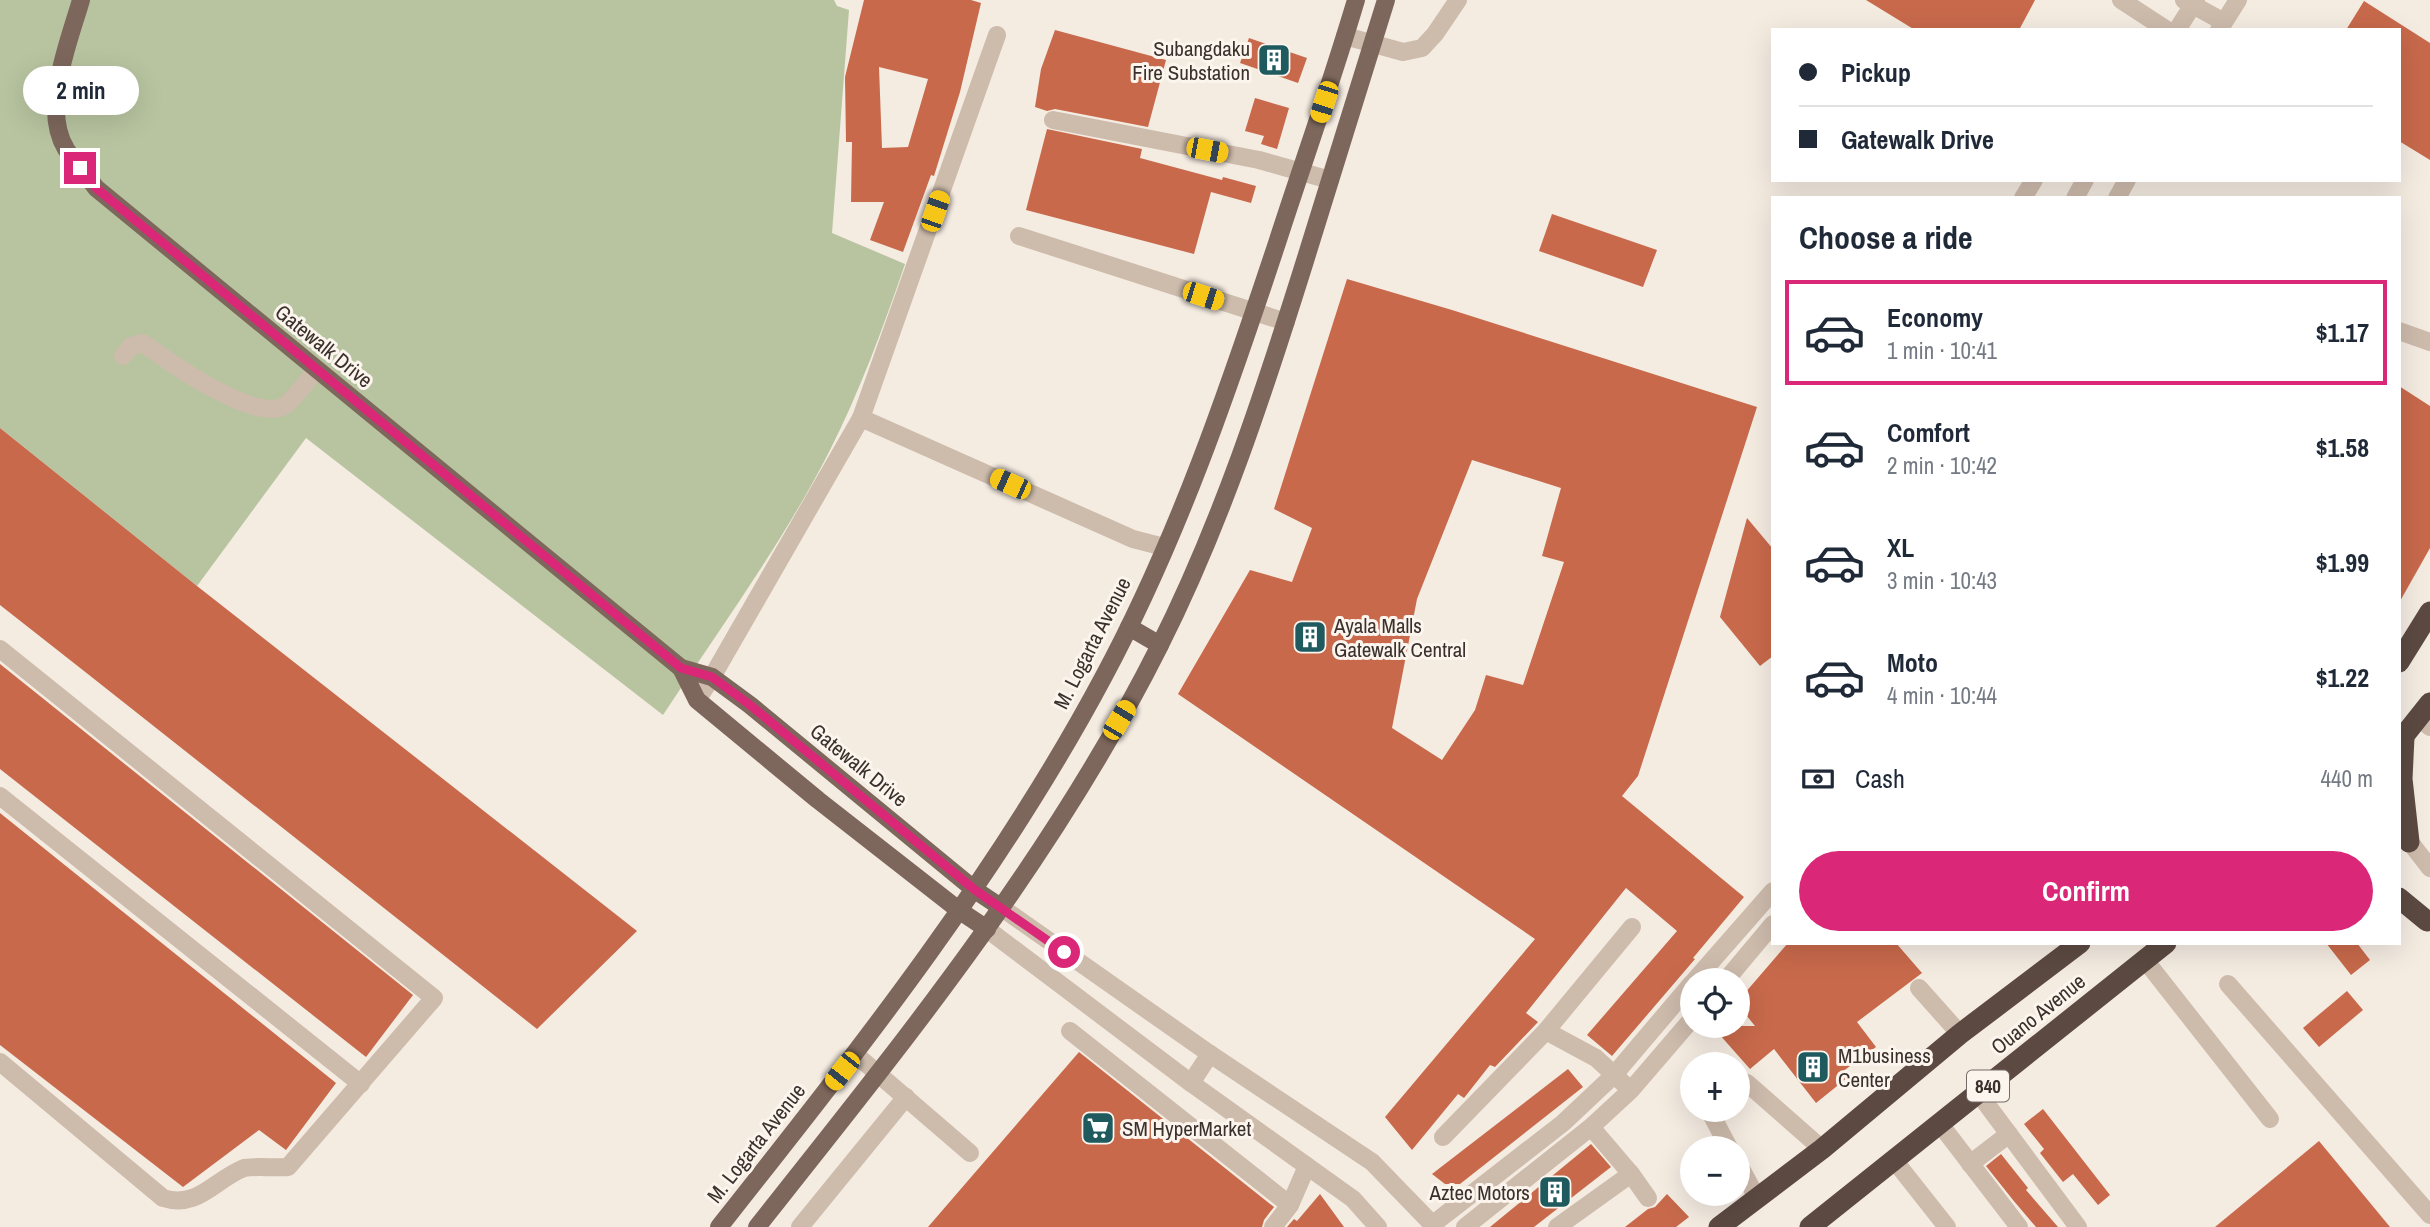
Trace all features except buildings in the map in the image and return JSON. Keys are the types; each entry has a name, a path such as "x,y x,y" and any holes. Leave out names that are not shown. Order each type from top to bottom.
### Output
{"highway":[{"path":"2401,659 2430,612"},
{"path":"2404,835 2402,739 2426,716"},
{"path":"2401,900 2428,923"},
{"name":"Ouano Avenue","path":"1719,1227 1822,1149 1960,1034 2077,945"},
{"name":"Ouano Avenue","path":"1810,1227 2164,945"}],"main road":[{"name":"Gatewalk Drive","path":"81,0 60,75 55,114 65,147 96,188 681,668 712,677 750,705 975,890 1002,908"},
{"name":"M. Logarta Avenue","path":"719,1227 855,1054 975,890 1103,679 1129,627 1209,442 1356,0"},
{"path":"757,1227 879,1073 1002,908 1055,827 1132,698 1160,645 1240,457 1286,322 1386,0"},
{"path":"1129,627 1160,645"},
{"name":"Gatewalk Drive","path":"681,668 697,700 818,800 987,929"}],"street":[{"path":"1345,36 1403,52 1422,48 1458,0"},
{"path":"2121,0 2164,28"},
{"path":"2178,28 2191,2 2221,26 2238,0"},
{"path":"697,700 861,418 997,35"},
{"path":"1053,120 1259,160 1330,180"},
{"path":"1019,236 1286,322"},
{"path":"2401,332 2430,342"},
{"path":"123,356 131,346 143,343 219,392 245,404 268,409 284,406 317,370"},
{"path":"861,418 1133,539 1164,547"},
{"path":"0,649 434,998 288,1167 246,1167 189,1201 176,1202 163,1198 0,1062"},
{"path":"0,796 361,1084"},
{"path":"2404,835 2430,868"},
{"path":"2401,889 2428,923"},
{"path":"1706,968 1771,893"},
{"path":"1002,908 1210,1054 1372,1162 1434,1226 1563,1123 1614,1075 1680,998"},
{"path":"1736,968 1771,926"},
{"path":"1443,1136 1546,1031 1632,927"},
{"path":"987,929 1191,1083 1353,1199 1378,1227"},
{"path":"2145,960 2270,1119"},
{"path":"2228,984 2430,1215"},
{"path":"1919,988 1960,1034"},
{"path":"1070,1031 1290,1205"},
{"path":"1546,1031 1596,1058 1631,1090"},
{"path":"1465,1227 1591,1127 1631,1090 1680,1033"},
{"path":"855,1054 970,1153"},
{"path":"1191,1083 1210,1054"},
{"path":"1750,1086 1822,1149"},
{"path":"1979,1094 2078,1227"},
{"path":"800,1227 906,1097"},
{"path":"1940,1124 2019,1227"},
{"path":"1591,1127 1648,1198"},
{"path":"1970,1164 2009,1134"},
{"path":"1894,1160 1947,1227"},
{"path":"1273,1227 1290,1205 1307,1166"},
{"path":"1557,1227 1631,1174"},
{"path":"1750,1185 1757,1198"}],"green space":[{"path":"0,0 834,0 837,6 849,10 832,233 905,264 861,383 811,486 771,553 663,715 306,438 197,586 0,428"}],"place":[{"name":"Subangdaku Fire Substation","path":"1274,60"},
{"name":"Ayala Malls Gatewalk Central","path":"1310,637"},
{"name":"M1business Center","path":"1813,1067"},
{"name":"SM HyperMarket","path":"1098,1128"},
{"name":"Aztec Motors","path":"1555,1192"}],"route":[{"path":"80,168 96,188 681,668 712,677 750,705 975,890 1064,952"}]}
